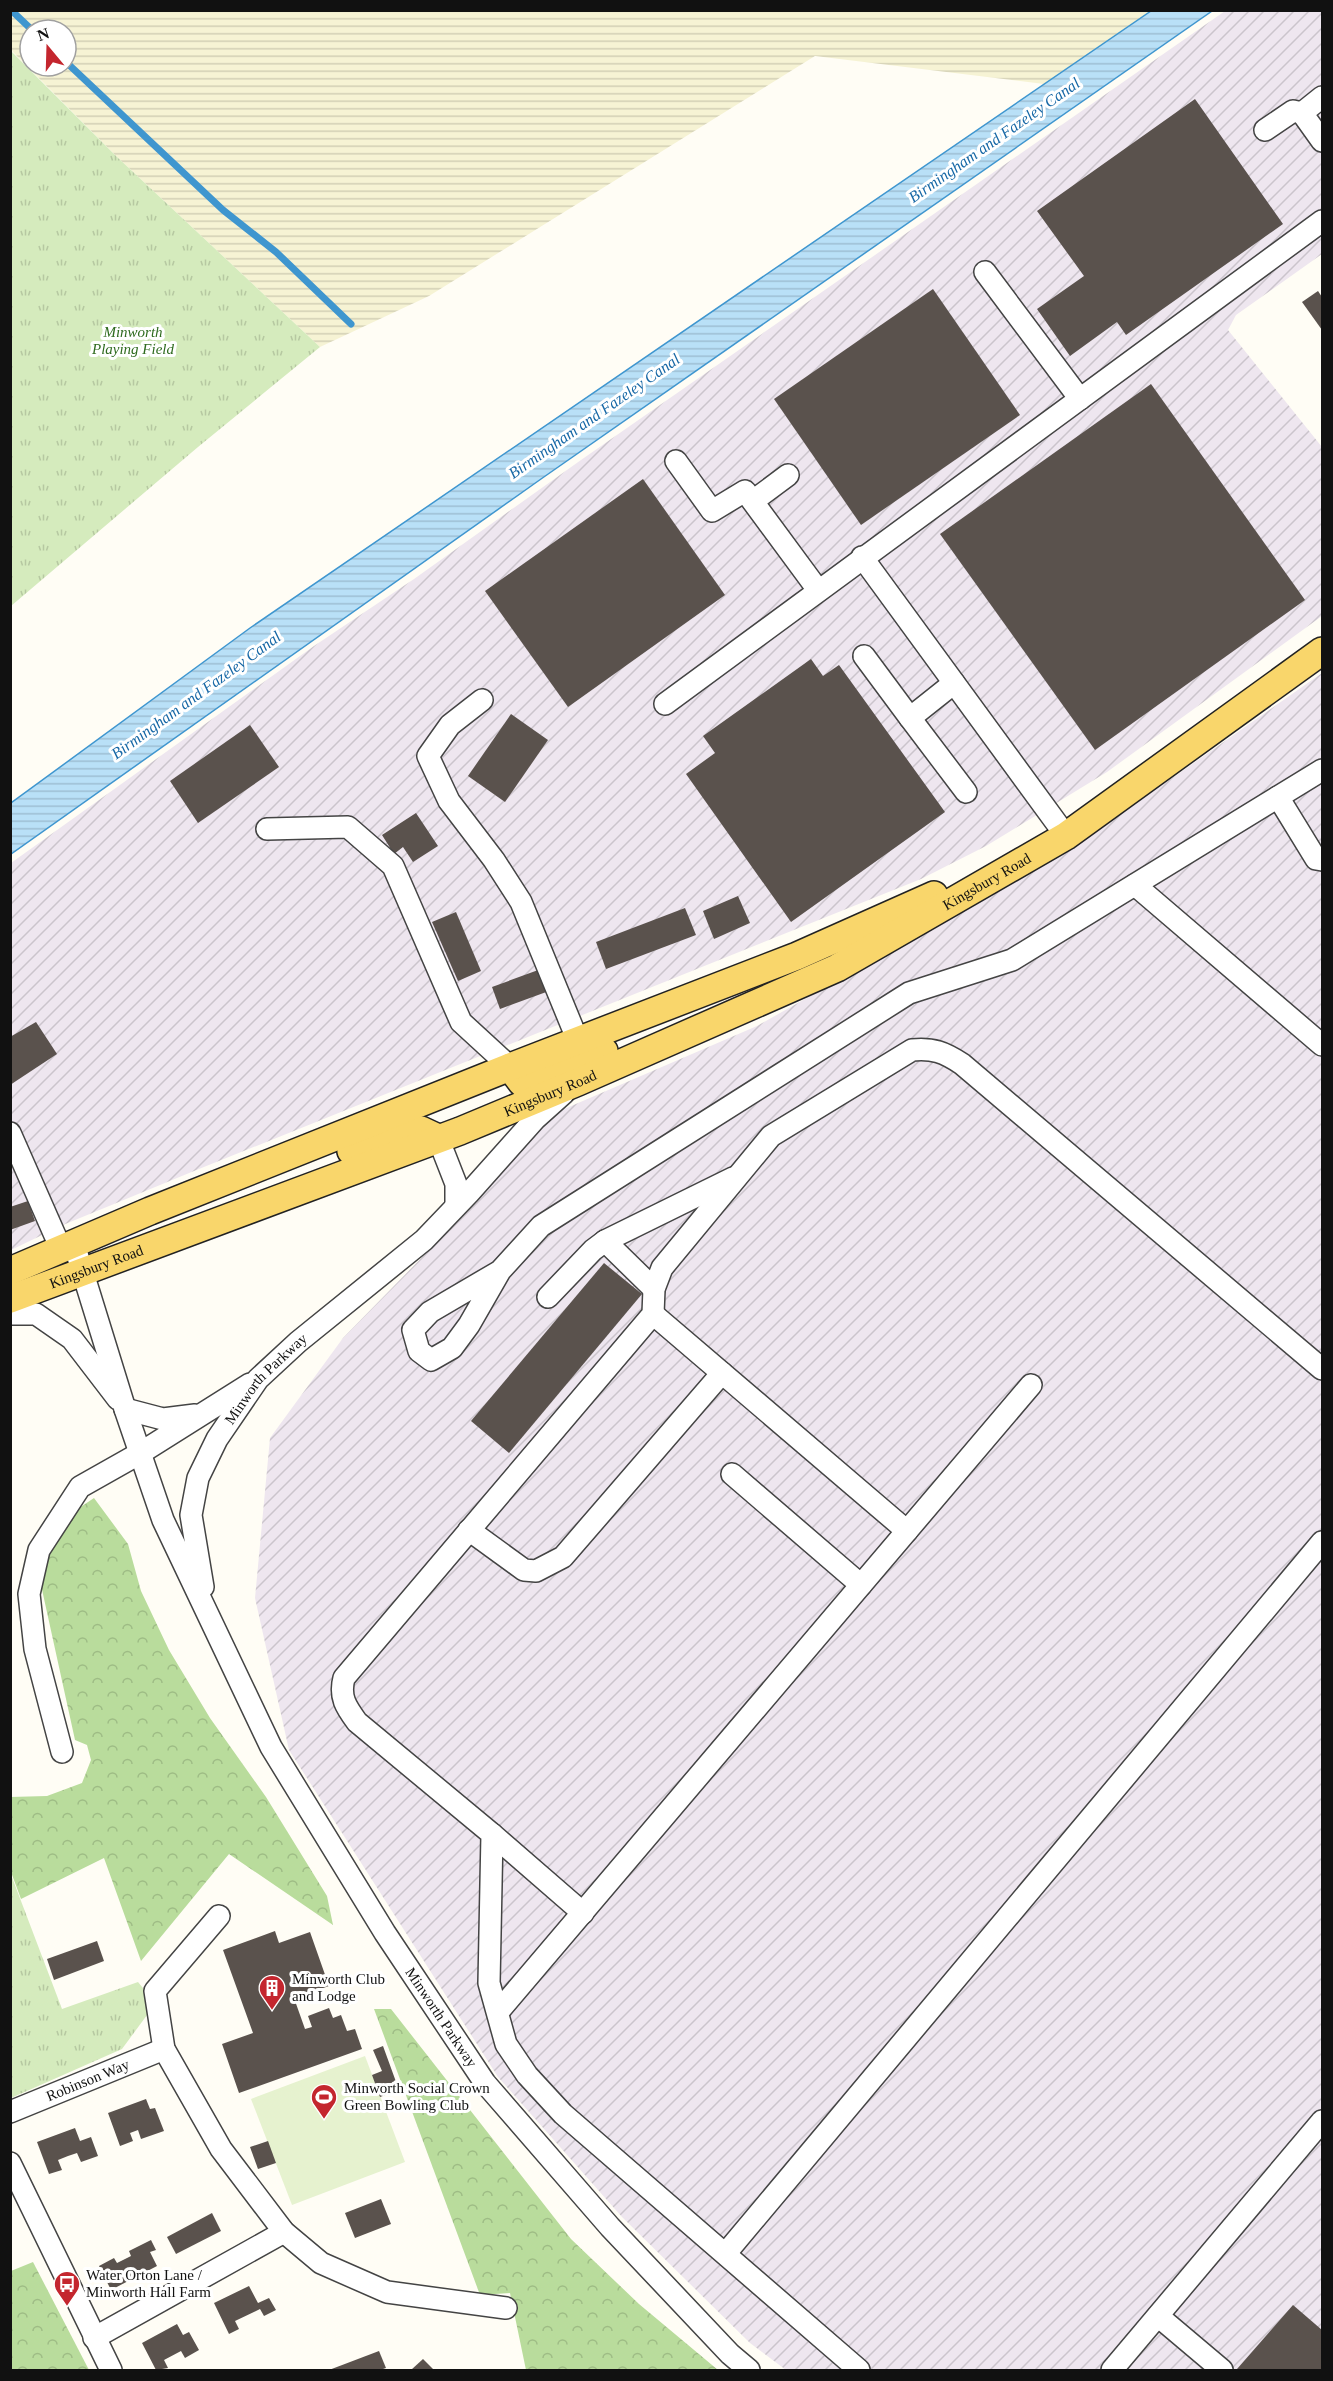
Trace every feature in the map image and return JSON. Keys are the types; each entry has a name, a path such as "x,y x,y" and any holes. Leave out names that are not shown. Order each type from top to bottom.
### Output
{"main road":[{"name":"Kingsbury Road","path":"10,1299 485,1120 578,1082 837,968 1066,836 1323,651"},
{"name":"Kingsbury Road","path":"10,1271 510,1067 797,956 1066,836"},
{"path":"485,1120 510,1067 522,1083 742,996 837,968"},
{"path":"192,1195 258,1187 403,1131 421,1130 438,1138"}],"street":[{"path":"1302,113 1323,97"},
{"path":"1265,130 1293,111 1302,113 1323,141"},
{"path":"665,704 862,557 1323,221"},
{"path":"985,272 1080,399"},
{"path":"676,461 712,511 745,491 818,590"},
{"path":"753,501 788,475"},
{"path":"862,557 1066,836"},
{"path":"864,656 966,792"},
{"path":"910,718 954,683"},
{"path":"482,700 450,724 428,756 449,801 494,860 522,902 578,1041"},
{"path":"500,1270 541,1226 909,993 1012,960 1323,770"},
{"path":"1278,797 1316,859 1323,860"},
{"path":"267,830 348,827 393,866 461,1022 510,1067"},
{"path":"1135,885 1323,1045"},
{"path":"583,1913 357,1722 345,1705 341,1690 344,1678 653,1314 654,1289 662,1268 771,1136 912,1050 930,1048 944,1052 971,1072 1323,1369"},
{"name":"Minworth Parkway","path":"208,1611 191,1515 198,1478 218,1439 258,1379 298,1342 424,1240 534,1119 578,1082"},
{"name":"Minworth Parkway","path":"10,1133 82,1272 163,1520 271,1748 385,1933 485,2083 610,2227 730,2354 749,2370"},
{"path":"438,1138 456,1184 456,1205"},
{"path":"548,1297 593,1250 605,1241 740,1174"},
{"path":"605,1241 654,1289"},
{"name":"Minworth Parkway","path":"10,1314 36,1314 72,1339 125,1409"},
{"path":"653,1314 907,1531"},
{"path":"469,1530 524,1570 536,1571 563,1557 722,1373"},
{"path":"62,1752 35,1649 29,1594 39,1550 80,1487 142,1452 258,1379"},
{"path":"498,2012 1031,1385"},
{"path":"125,1409 163,1419 203,1414"},
{"path":"732,1474 861,1584"},
{"path":"726,2253 1323,1542"},
{"path":"492,1834 489,1983 506,2044 527,2075 563,2114 859,2370"},
{"path":"219,1916 155,1991 164,2049 221,2149 284,2232 321,2263 387,2292 506,2308"},
{"name":"Robinson Way","path":"10,2112 164,2049"},
{"path":"1112,2370 1323,2121"},
{"path":"10,2163 111,2370"},
{"path":"94,2338 284,2232"},
{"path":"1158,2316 1222,2370"}],"shaded area":[{"path":"10,11 1151,11 1044,84 815,56 429,296 320,347 116,156 39,78 78,78 78,18 18,18 18,57 11,50"},
{"path":"1225,11 1322,11 1322,254 1236,315 1228,330 1322,447 1322,616 1107,772 986,846 921,879 194,1171 63,1225 11,1250 11,863 314,646 414,579"},
{"path":"1322,673 1322,2370 786,2370 750,2343 622,2217 498,2077 289,1750 255,1598 270,1438 343,1338 442,1237 541,1119 757,1026 1071,849"}],"green space":[{"name":"Minworth Playing Field","path":"10,50 18,58 18,78 38,78 116,156 320,347 11,606"},
{"path":"94,1498 128,1544 141,1591 169,1650 210,1718 266,1797 327,1896 333,1925 229,1854 141,1961 104,1858 21,1899 11,1872 10,1797 47,1796 82,1783 91,1760 87,1745 75,1740 41,1585 43,1562 76,1510"},
{"path":"10,1872 62,2009 138,1982 147,1993 150,2011 122,2049 11,2098"},
{"path":"374,2009 391,2009 571,2239 639,2304 718,2370 526,2370 510,2293 480,2295"},
{"name":"Minworth Social Crown Green Bowling Club","path":"365,2056 405,2162 292,2205 251,2099"},
{"path":"33,2262 89,2370 11,2370 11,2271"}],"water":[{"name":"Birmingham and Fazeley Canal","path":"1151,11 1212,11 541,479 11,854 11,803 250,628"}],"building":[{"path":"1195,99 1283,224 1126,335 1117,322 1070,356 1037,309 1084,276 1037,211"},
{"path":"933,289 1020,415 861,525 774,399"},
{"path":"1318,291 1322,297 1322,330 1302,302"},
{"path":"1151,384 1305,600 1095,750 940,534"},
{"path":"643,479 725,595 568,707 485,591"},
{"path":"811,659 823,676 839,665 945,812 791,922 686,774 715,753 703,736"},
{"path":"511,714 548,740 505,802 468,776"},
{"path":"250,725 279,767 198,823 170,781"},
{"path":"416,813 438,846 413,862 403,847 394,854 382,835"},
{"path":"738,896 750,923 714,939 703,911"},
{"path":"685,908 696,935 606,969 596,942"},
{"path":"456,912 481,971 458,981 432,922"},
{"path":"541,969 549,991 500,1009 492,987"},
{"path":"36,1022 57,1054 10,1085 10,1037"},
{"path":"28,1201 35,1221 10,1230 10,1207"},
{"path":"604,1263 642,1294 509,1453 471,1421"},
{"name":"Minworth Club and Lodge","path":"275,1931 279,1943 310,1932 329,1986 294,1998 305,2029 312,2027 308,2016 329,2008 333,2018 341,2015 347,2031 355,2029 362,2049 239,2093 222,2044 253,2033 223,1950"},
{"path":"97,1941 104,1961 54,1980 47,1959"},
{"path":"383,2046 399,2090 380,2097 372,2075 382,2071 373,2050"},
{"path":"146,2099 150,2109 155,2108 164,2131 141,2139 138,2130 130,2133 133,2141 120,2146 108,2113"},
{"path":"75,2128 80,2141 91,2137 98,2156 81,2162 77,2153 68,2156 58,2160 62,2170 49,2174 37,2142"},
{"path":"268,2141 276,2163 258,2169 250,2147"},
{"path":"381,2199 391,2224 355,2238 345,2213"},
{"path":"212,2213 221,2231 176,2254 167,2237"},
{"path":"151,2240 156,2250 150,2252 157,2266 111,2290 99,2266 114,2258 117,2263 131,2256 129,2251"},
{"path":"249,2286 258,2303 269,2298 276,2310 264,2316 260,2309 235,2321 239,2329 229,2334 214,2303"},
{"path":"1293,2305 1322,2330 1322,2370 1237,2369"},
{"path":"177,2324 183,2335 189,2332 199,2350 185,2358 181,2351 164,2360 168,2368 156,2370 142,2343"},
{"path":"379,2351 386,2368 329,2370"},
{"path":"423,2359 434,2370 411,2370"}],"waterway":[{"path":"11,10 19,18"},
{"path":"78,73 223,210 276,252 351,324"}],"place":[{"name":"Minworth Club and Lodge","path":"272,2011"},
{"name":"Minworth Social Crown Green Bowling Club","path":"324,2120"},
{"name":"Water Orton Lane / Minworth Hall Farm","path":"67,2307"}]}
